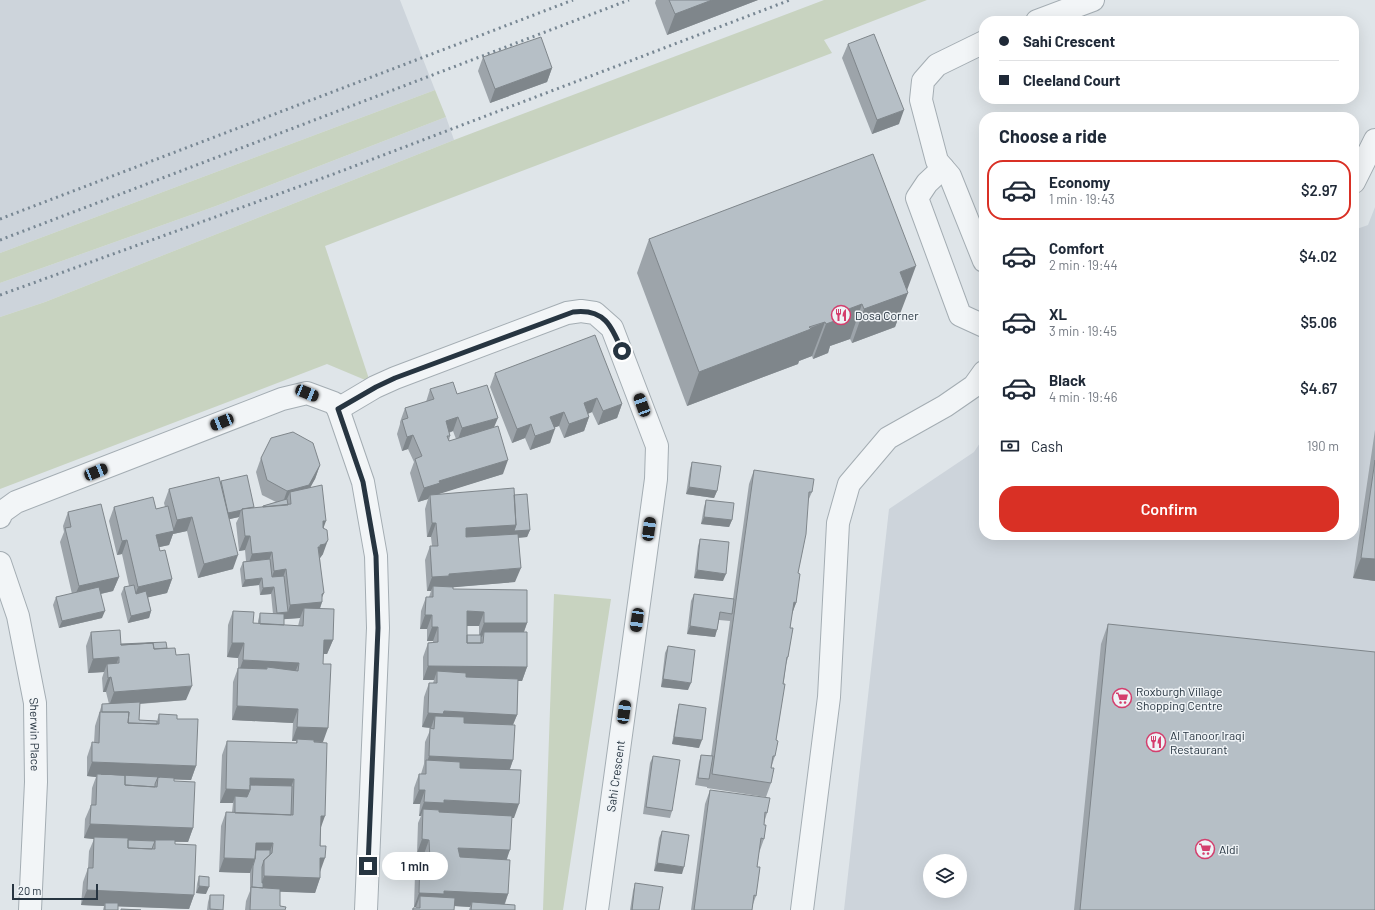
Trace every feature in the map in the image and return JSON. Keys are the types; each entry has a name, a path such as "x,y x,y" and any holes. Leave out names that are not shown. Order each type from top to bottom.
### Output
{"street":[{"path":"1050,16 1093,0"},
{"path":"979,44 936,65 923,81 921,100 937,161 950,176 979,248"},
{"path":"1359,174 1374,148"},
{"path":"943,168 927,183 917,198 960,315 979,324"},
{"name":"Sahi Crescent","path":"338,409 382,384 567,313 581,311 595,313 612,328 657,446 657,461 656,479 597,910"},
{"path":"802,909 829,697 838,523 849,484 888,438 945,406 974,386 979,379"},
{"path":"0,517 2,512 16,502 72,482 282,399 307,393 334,403 338,409 363,482 376,556 378,628 366,910"},
{"name":"Sherwin Place","path":"0,563 18,616 35,703 36,782 30,910"}],"shaded area":[{"path":"0,0 400,0 435,90 0,253"},
{"path":"446,117 454,140 45,302 0,317 0,283 216,206"},
{"name":"Roxburgh Village Shopping Centre","path":"1375,207 1375,910 844,910 889,509 974,452 979,444 979,540 1359,540 1359,228 1368,225"}],"green space":[{"path":"824,0 927,0 824,40 832,53 325,246 370,382 327,364 0,489 0,317 45,302 454,140"},
{"path":"435,90 446,117 216,206 0,283 0,253"},
{"path":"554,594 611,599 563,910 543,910"}],"building":[{"path":"669,0 712,0 675,14"},
{"path":"874,34 904,110 877,120 848,44"},
{"path":"541,37 552,68 495,89 483,57"},
{"path":"873,154 916,266 900,272 908,293 864,309 862,304 838,313 840,319 826,324 825,322 809,327 811,329 699,372 649,239"},
{"path":"595,335 622,404 603,411 597,398 584,403 589,417 569,424 564,412 550,417 555,429 535,436 531,424 517,429 495,373"},
{"path":"453,382 457,394 487,385 498,418 462,428 458,417 446,421 450,436 447,436 449,441 498,426 508,460 439,481 440,483 424,488 415,459 422,456 413,435 407,437 402,420 408,418 405,408 434,399 430,389"},
{"path":"293,432 313,443 320,465 309,485 287,491 267,480 261,458 271,438"},
{"path":"1375,460 1375,559 1361,558"},
{"path":"692,462 721,466 717,491 689,487"},
{"path":"754,470 814,479 812,492 809,492 806,534 798,573 800,574 796,603 794,602 790,628 793,628 783,684 785,684 776,740 778,741 771,768 774,768 771,783 712,774"},
{"path":"247,475 254,507 228,513 221,481"},
{"path":"219,477 238,555 204,564 192,517 177,520 169,489"},
{"path":"322,485 326,521 323,521 323,528 327,530 328,540 325,544 318,547 324,593 322,594 322,602 290,605 286,569 274,571 272,552 252,554 250,536 245,536 242,509 291,504 290,492"},
{"path":"514,488 516,525 466,528 466,537 518,534 521,568 449,574 449,576 432,577 430,546 438,546 436,523 432,523 430,495"},
{"path":"527,494 530,530 514,531 516,525 514,495"},
{"path":"153,497 156,509 168,506 174,531 156,535 160,551 165,550 172,579 138,587 127,540 122,541 114,507"},
{"path":"287,499 288,505 263,507 263,506"},
{"path":"706,500 734,503 732,520 704,517"},
{"path":"101,504 119,577 79,586 65,528 71,527 68,512"},
{"path":"700,539 729,542 726,574 697,570"},
{"path":"270,559 272,577 284,576 288,612 277,613 274,587 263,588 262,578 245,580 243,562"},
{"path":"134,585 136,594 146,591 151,611 131,616 124,587"},
{"path":"433,586 453,587 453,589 527,590 527,623 484,623 484,612 467,611 467,643 483,643 484,632 527,632 527,667 428,666 428,643 438,642 438,627 432,627 432,615 425,615 426,597 433,597"},
{"path":"99,587 105,611 62,621 56,597"},
{"path":"694,594 734,599 732,614 720,612 717,630 690,626"},
{"path":"304,608 334,609 333,640 324,640 323,664 331,664 328,728 297,727 298,709 237,706 238,668 267,669 267,667 298,671 299,663 243,660 244,643 232,643 233,611 254,612 253,623 303,626"},
{"path":"260,613 284,614 284,625 260,624"},
{"path":"1108,624 1375,652 1375,910 1080,910"},
{"path":"120,630 121,645 153,643 154,649 175,648 176,655 189,654 192,686 114,692 111,677 108,678 107,664 119,663 119,657 93,659 91,632"},
{"path":"467,635 481,635 481,643 467,643"},
{"path":"166,642 167,648 154,649 153,643 121,645 121,644"},
{"path":"668,646 695,650 691,683 663,679"},
{"path":"437,671 466,673 466,677 518,679 517,715 444,711 443,714 428,713 429,683 437,683"},
{"path":"140,702 139,720 157,721 157,724 128,723 129,712 102,712 102,704"},
{"path":"679,704 706,708 702,740 674,737"},
{"path":"100,712 129,712 128,723 159,724 159,714 177,715 177,719 198,719 196,766 92,762 92,742 99,743"},
{"path":"435,716 464,717 464,723 515,725 513,760 429,756 430,728 434,729"},
{"path":"297,739 314,740 314,742 327,743 325,816 321,816 320,846 326,846 325,858 320,858 320,878 264,876 264,860 272,853 273,843 256,843 255,859 224,858 226,812 293,815 294,779 250,778 250,790 226,789 227,741 297,743"},
{"path":"701,755 713,756 709,779 698,778"},
{"path":"653,756 680,760 672,811 646,807"},
{"path":"426,760 460,762 460,768 521,770 519,804 444,800 444,803 424,802 425,790 419,790 419,774 426,774"},
{"path":"97,774 125,775 125,785 157,787 158,777 174,778 174,781 195,782 193,828 90,824 91,805 96,805"},
{"path":"125,775 160,777 158,777 155,787 125,785"},
{"path":"250,785 292,786 291,815 235,813 235,796 247,797 250,790"},
{"path":"710,790 770,798 767,813 765,812 764,825 766,825 764,839 761,838 757,867 760,867 756,896 754,895 752,910 694,910"},
{"path":"423,809 439,810 439,812 512,816 510,850 458,848 460,857 510,860 508,894 444,891 444,894 419,893 420,860 430,860 429,840 422,839"},
{"path":"662,831 689,835 684,867 657,863"},
{"path":"94,837 128,838 128,848 155,849 155,840 175,840 175,844 196,845 194,895 87,890 88,868 93,868"},
{"path":"128,840 155,841 152,849 128,848"},
{"path":"256,850 270,850 270,855 264,860 262,867 263,888 252,887 253,866"},
{"path":"199,876 209,877 209,887 199,886"},
{"path":"635,883 663,887 659,910 632,910"},
{"path":"251,887 280,889 280,906 286,907 285,910 250,910"},
{"path":"210,895 224,895 223,910 210,909"},
{"path":"420,896 455,898 454,910 413,910 413,908 420,908"},
{"path":"472,902 515,905 515,910 471,910"},
{"path":"105,903 118,903 118,910 105,910"}],"railway":[{"path":"0,219 573,0"},
{"path":"0,240 629,0"},
{"path":"0,295 331,175 790,0"}],"place":[{"name":"Dosa Corner","path":"841,315"},
{"name":"Roxburgh Village Shopping Centre","path":"1122,698"},
{"name":"Al Tanoor Iraqi Restaurant","path":"1156,742"},
{"name":"Aldi","path":"1205,849"}],"route":[{"path":"368,866 378,628 376,556 363,482 338,409 395,378 567,313 589,311 602,317 612,328 622,351"}]}
